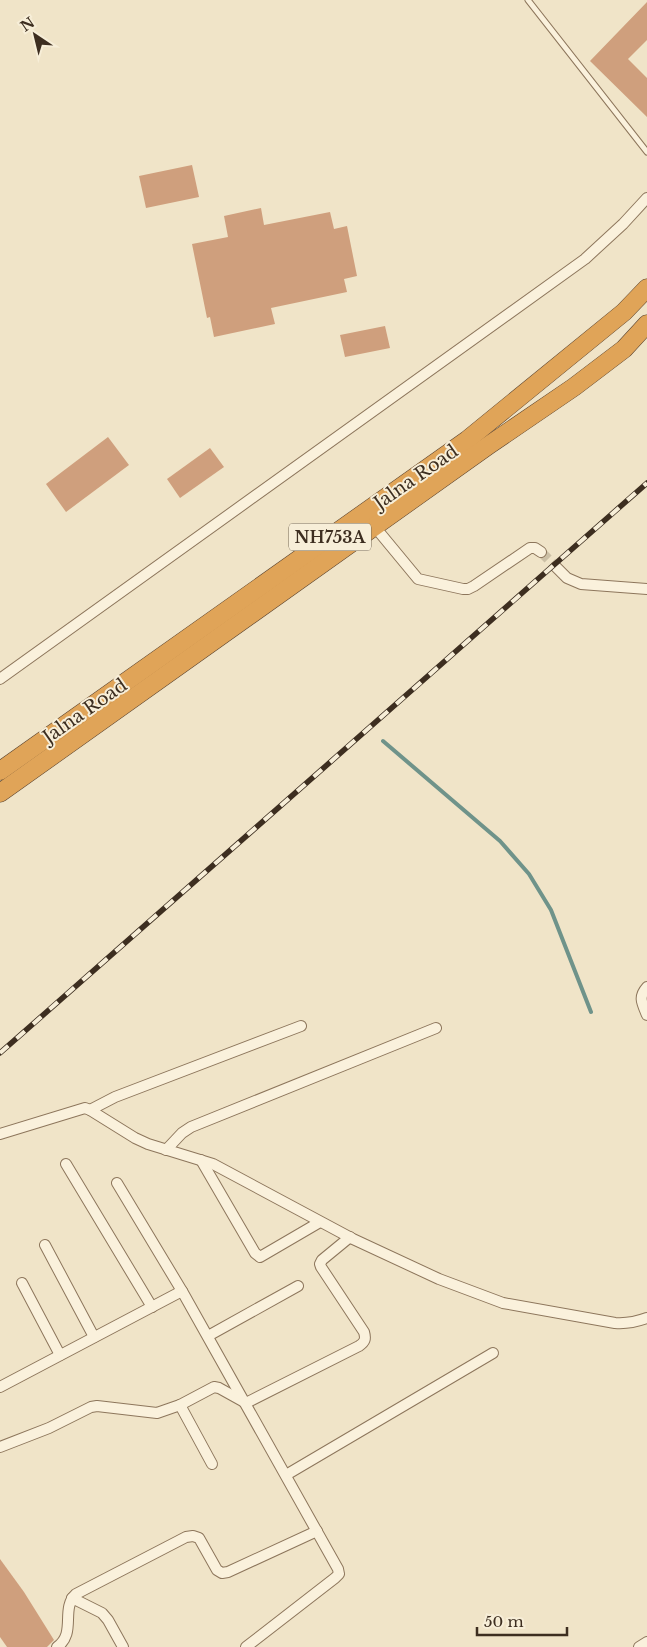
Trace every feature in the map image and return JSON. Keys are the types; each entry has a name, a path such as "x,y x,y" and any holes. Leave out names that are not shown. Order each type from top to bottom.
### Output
{"highway":[{"name":"Jalna Road","path":"0,771 467,440 624,312 647,288"},
{"name":"Jalna Road","path":"0,793 574,387 624,349 647,324"}],"street":[{"path":"0,679 585,259 623,224 647,198"},
{"path":"375,527 418,579 463,589 474,586 530,548 535,548 541,552"},
{"path":"556,567 567,578 581,584 647,589"},
{"path":"647,987 642,992 640,998 647,1015"},
{"path":"90,1110 115,1097 301,1026"},
{"path":"166,1150 182,1133 191,1127 436,1028"},
{"path":"0,1134 85,1108 135,1138 212,1164 320,1222 439,1279 503,1302 615,1324 629,1323 647,1318"},
{"path":"202,1160 255,1253 260,1257 320,1222"},
{"path":"66,1164 152,1307"},
{"path":"117,1183 208,1336 338,1569 339,1574 246,1647"},
{"path":"246,1403 364,1342 364,1332 320,1264 322,1260 350,1237"},
{"path":"45,1245 94,1337"},
{"path":"22,1283 60,1355"},
{"path":"208,1336 298,1286"},
{"path":"0,1387 182,1291"},
{"path":"286,1475 493,1353"},
{"path":"0,1447 49,1428 91,1407 97,1406 150,1413 164,1412 214,1387 246,1403"},
{"path":"180,1405 212,1464"},
{"path":"57,1647 64,1642 67,1634 70,1603 76,1594 186,1537 193,1536 199,1538 217,1570 222,1573 228,1572 317,1531"},
{"path":"72,1598 102,1613 108,1620 122,1647"},
{"path":"639,1647 647,1642"}],"lane":[{"path":"528,0 647,152"}],"building":[{"path":"647,2 647,40 628,59 647,78 647,117 590,61"},
{"path":"192,165 199,197 146,208 139,176"},
{"path":"261,208 264,225 330,212 334,229 347,226 357,276 344,279 347,292 271,308 275,324 214,337 210,317 207,318 192,244 228,237 224,216"},
{"path":"385,326 390,348 345,357 340,335"},
{"path":"108,437 129,465 66,512 46,484"},
{"path":"210,448 224,467 180,498 167,479"},
{"path":"0,1559 24,1592 54,1640 47,1647 7,1647 0,1637"}],"waterway":[{"path":"383,741 500,841 529,874 551,910 591,1012"}],"tunnel":[{"path":"541,552 556,567"}],"railway":[{"path":"0,1053 647,483"}]}
